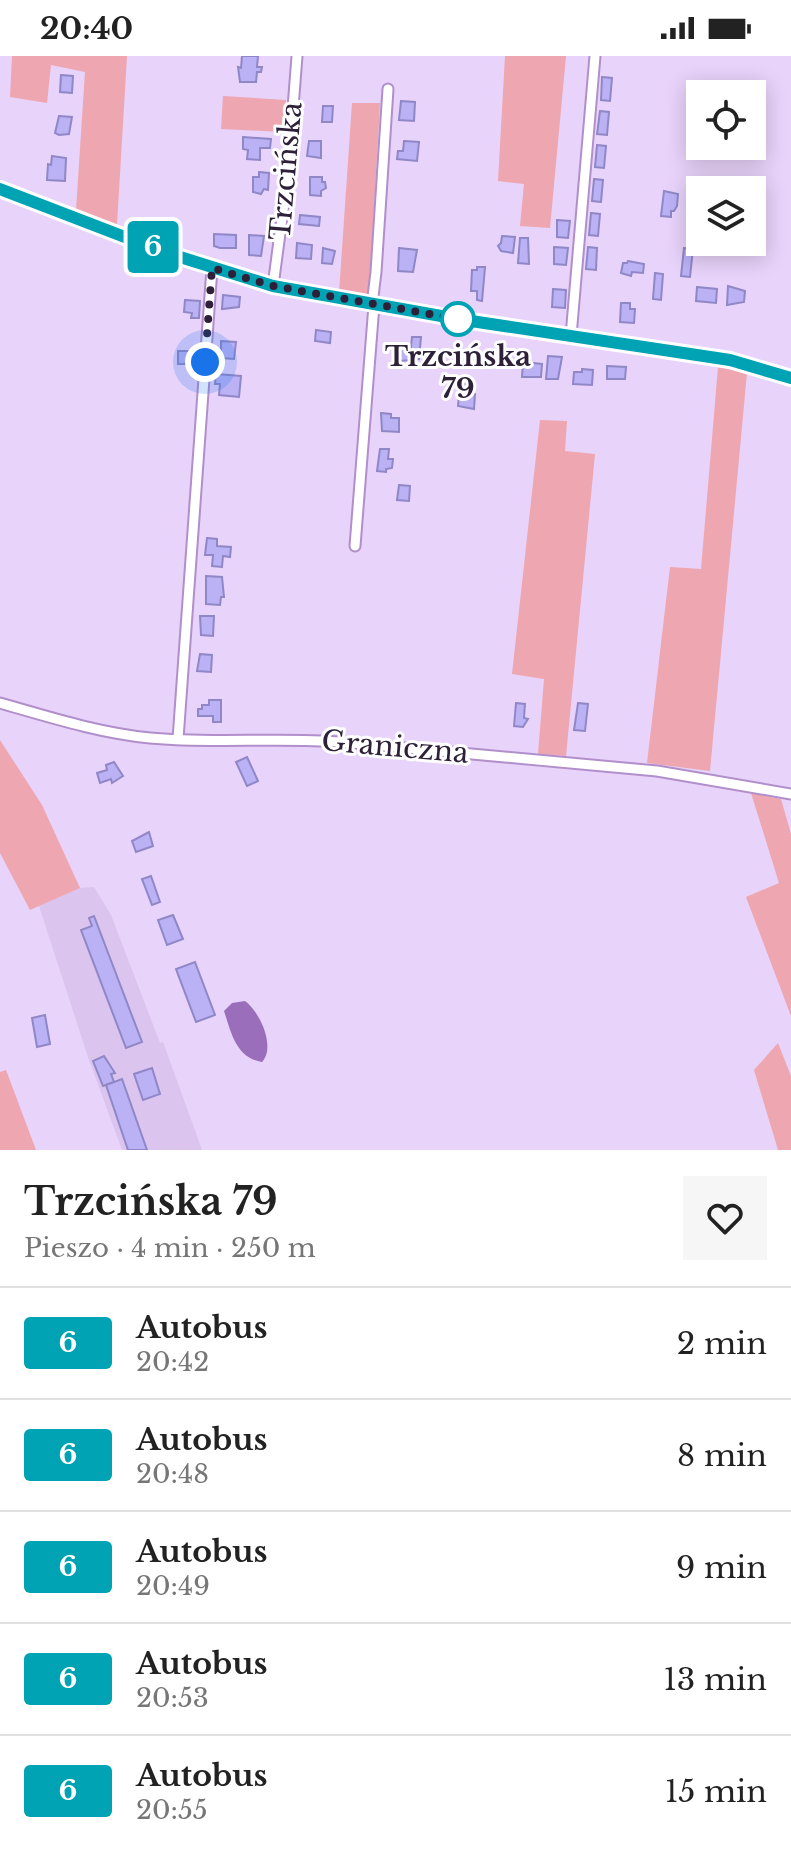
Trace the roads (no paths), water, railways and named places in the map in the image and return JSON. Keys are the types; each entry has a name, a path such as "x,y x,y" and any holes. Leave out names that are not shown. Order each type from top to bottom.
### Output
{"street":[{"name":"Trzcińska","path":"273,286 288,173 297,56"},
{"path":"571,336 595,56"},
{"path":"355,546 388,89"},
{"path":"0,189 212,268 273,286 373,305 730,360 791,378"},
{"path":"178,739 212,268"},
{"name":"Graniczna","path":"0,703 108,732 178,739 306,739 589,764 657,771 791,794"}],"place":[{"name":"Trzcińska 79","path":"458,319"}]}
